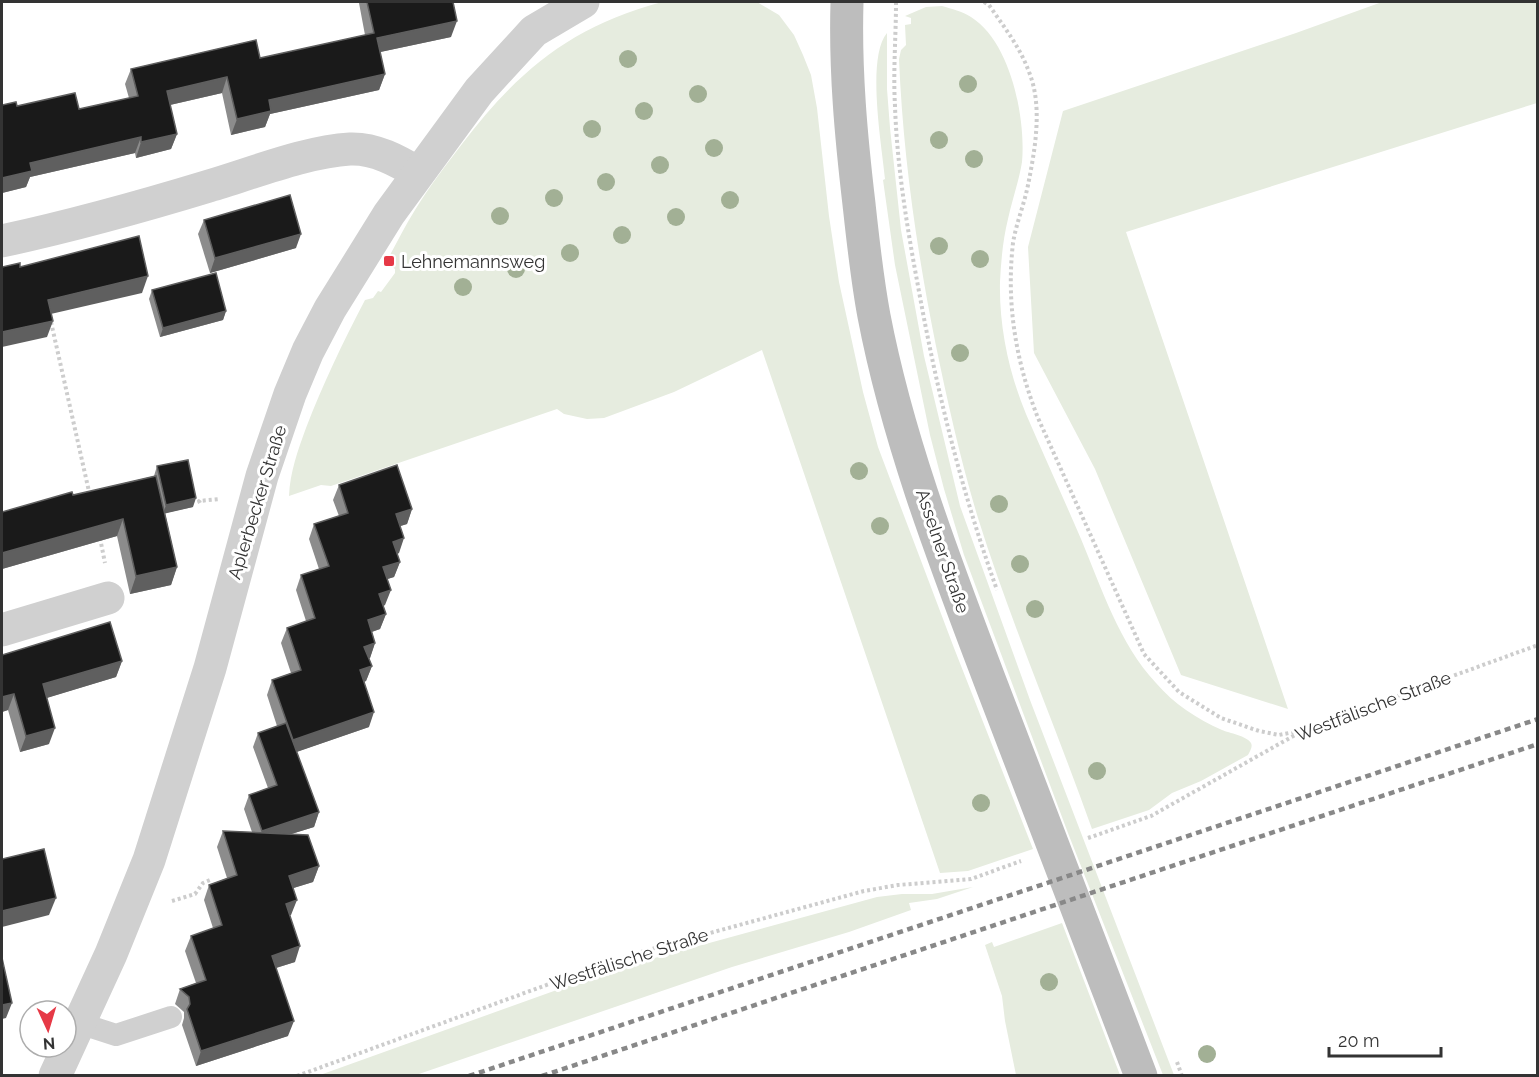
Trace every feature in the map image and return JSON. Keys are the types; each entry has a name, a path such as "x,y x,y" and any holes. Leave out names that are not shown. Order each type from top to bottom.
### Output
{"main road":[{"name":"Asselner Straße","path":"847,2 849,123 867,270 874,316 901,424 933,527 962,608 1141,1076"}],"street":[{"name":"Aplerbecker Straße","path":"78,1020 131,908 152,849 210,668 262,476 290,394 308,351 330,309 389,214 478,91 534,31 583,2"},
{"path":"2,241 137,208 308,157 351,149 375,152 402,163 418,173"},
{"path":"2,630 108,598"},
{"name":"Aplerbecker Straße","path":"55,1076 62,1059"}],"lane":[{"path":"78,1031 116,1035 171,1017"}],"path":[{"path":"896,2 895,106 910,242 929,345 951,443 973,524 999,595"},
{"path":"984,2 989,5 1013,39 1030,74 1036,102 1036,133 1027,186 1013,241 1010,295 1017,351 1025,387 1038,418 1144,654 1179,692 1221,718 1279,735 1304,730"},
{"path":"49,316 90,497"},
{"path":"200,503 199,501 220,499"},
{"path":"98,532 113,597 108,598"},
{"name":"Westfälische Straße","path":"1151,816 1304,730 1538,645"},
{"path":"1086,829 1091,840"},
{"name":"Westfälische Straße","path":"297,1076 644,951 864,891 898,885 971,879"},
{"path":"1174,1054 1182,1076"}],"shaded area":[{"path":"662,2 757,2 779,15 794,35 803,55 811,75 817,108 839,282 863,392 878,447 1033,849 968,871 940,873 762,350 674,392 604,418 587,419 564,414 557,409 331,486 321,485 289,496 300,445 341,347 365,300 373,298 378,291 381,292 395,273 395,269 386,262 415,210 450,160 504,94 549,55 573,38 600,24"},
{"path":"1382,2 1537,2 1537,103 1126,232 1288,709 1181,675 1095,469 1034,353 1028,247 1063,111"},
{"path":"942,6 968,15 985,29 1006,63 1018,104 1023,144 1022,162 1005,234 1000,299 1006,350 1026,414 1112,615 1132,651 1170,698 1195,716 1222,730 1246,738 1252,744 1248,755 1201,781 1172,793 1149,810 1092,829 978,518 955,433 929,311 907,168 899,59 901,50 906,45 905,25 911,24 911,18 905,16 926,7"},
{"path":"887,33 887,89 901,230 924,356 960,506 1030,700 1174,1075 1163,1075 1068,833 964,555 944,489 930,435 895,265 883,180 885,179 876,81 877,62"},
{"path":"973,887 937,899 909,903 911,910 849,932 732,967 416,1075 320,1075 618,968 877,897 932,894"},
{"path":"1062,923 1120,1075 1016,1075 1002,996 985,945 992,942 994,947"}],"building":[{"path":"367,2 453,2 457,21 377,38 385,74 269,100 271,111 237,119 227,77 167,91 177,134 141,142 141,137 30,163 32,171 2,178 2,105 16,102 17,106 75,93 79,109 138,96 131,69 256,40 260,58 374,33"},
{"path":"290,195 301,234 215,258 204,220"},
{"path":"139,236 148,276 48,300 53,321 2,332 2,267 20,263 20,267"},
{"path":"216,273 226,311 163,328 152,290"},
{"path":"188,460 196,498 166,505 157,466"},
{"path":"397,465 412,509 396,514 404,538 393,542 400,562 383,567 391,590 379,594 386,614 368,620 375,643 364,647 372,666 360,670 374,712 293,740 272,680 301,670 287,628 315,618 301,575 329,566 314,524 348,513 339,485"},
{"path":"156,476 177,567 136,576 123,519 2,553 2,512 72,492 73,495"},
{"path":"110,622 122,661 43,684 55,728 26,736 14,694 2,697 2,655"},
{"path":"286,723 319,812 262,831 249,795 277,785 258,733"},
{"path":"223,831 308,835 319,866 289,876 297,900 286,904 300,946 272,956 294,1021 201,1051 187,1009 190,1004 189,997 180,989 206,980 191,936 222,925 209,885 237,875"},
{"path":"44,849 56,898 2,911 2,859"},
{"path":"2,958 12,1003 2,1005"}],"railway":[{"path":"469,1076 1538,719"},
{"path":"542,1076 1538,744"}],"place":[{"name":"Lehnemannsweg","path":"389,261"}]}
